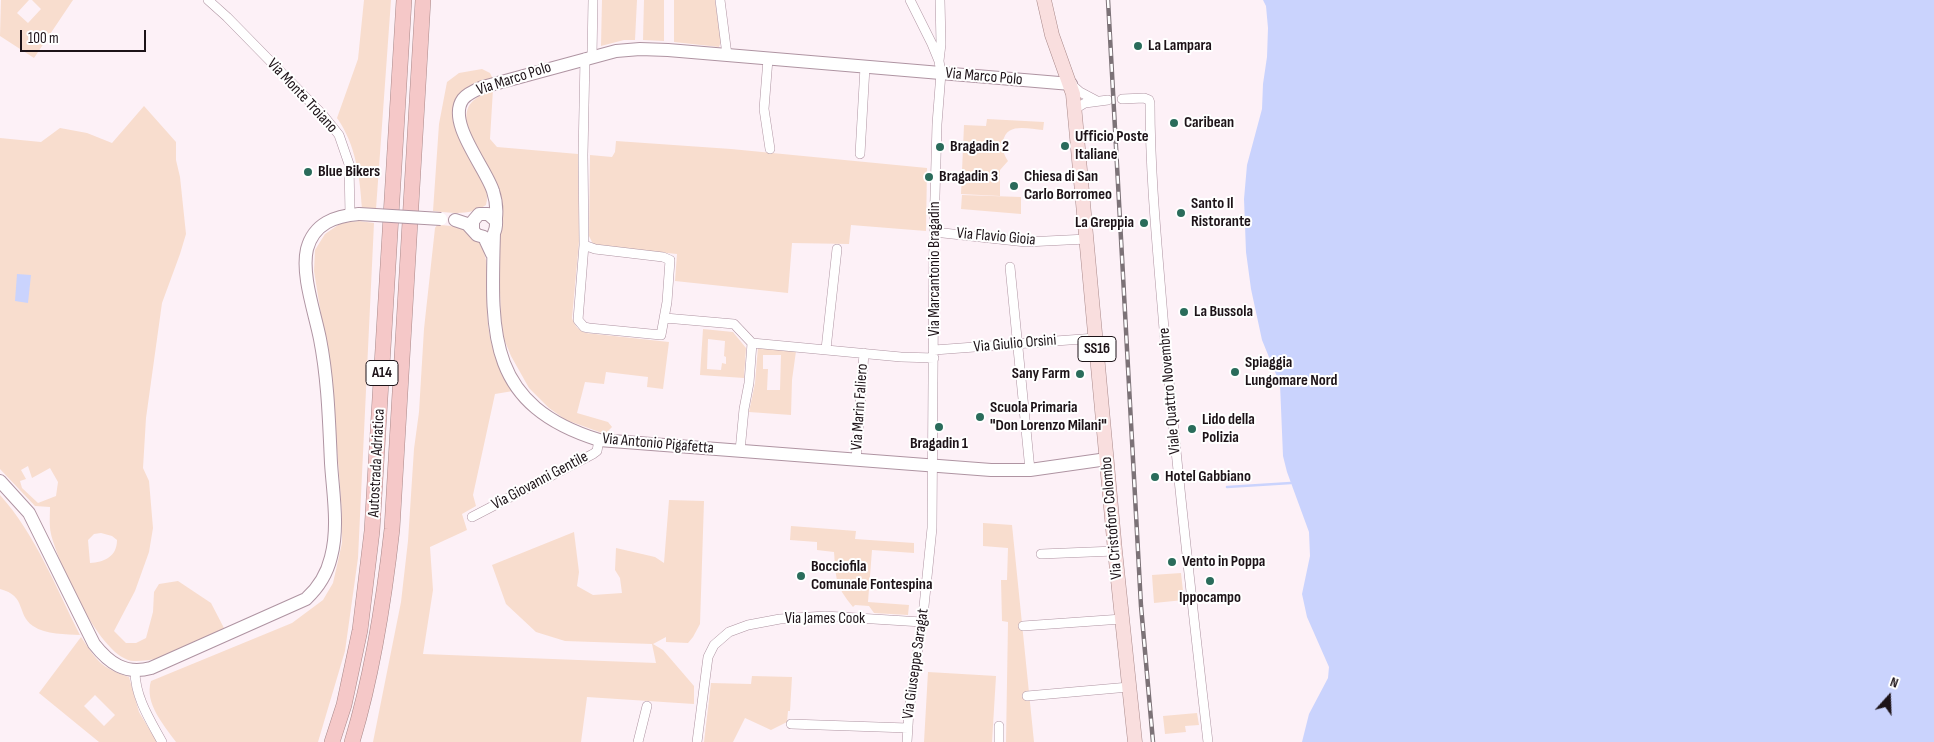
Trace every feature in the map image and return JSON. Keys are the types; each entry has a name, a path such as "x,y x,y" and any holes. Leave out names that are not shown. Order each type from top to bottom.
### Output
{"highway":[{"name":"Autostrada Adriatica","path":"332,742 344,705 360,630 372,531 404,0"},
{"name":"Autostrada Adriatica","path":"352,742 363,707 376,646 386,585 392,529 422,0"}],"main road":[{"name":"Via Cristoforo Colombo","path":"1044,0 1052,35 1071,84 1075,108 1115,550 1135,742"},
{"name":"Via Marco Polo","path":"484,225 495,199 490,183 461,129 458,117 463,99 470,93 493,83 588,57 616,51 649,48 865,67 940,67 1071,84"},
{"path":"0,481 29,513 94,644 110,662 128,670 135,671 150,668 306,599 315,591 325,576 332,556 335,517 325,364 308,281 306,256 311,239 320,227 332,218 355,215 455,220 484,225"},
{"name":"Via Antonio Pigafetta","path":"484,225 493,258 496,332 510,377 528,402 552,421 567,428 600,440 991,470 1030,470 1107,459"}],"street":[{"name":"Via Monte Troiano","path":"208,0 323,115 339,135 349,164 355,215"},
{"path":"584,245 595,249 663,256 670,260 663,332 659,336 584,327 580,324 578,316 584,245 583,155 593,0"},
{"path":"720,0 727,55"},
{"path":"910,0 940,67"},
{"name":"Via Marcantonio Bragadin","path":"934,466 934,232 941,44 940,0"},
{"path":"768,58 764,109 770,149"},
{"path":"860,154 865,67"},
{"name":"Via Marco Polo","path":"1071,84 1080,92 1098,101"},
{"name":"Viale Quattro Novembre","path":"1122,99 1144,98 1150,104 1150,146 1155,224 1174,431 1208,742"},
{"path":"1075,108 1085,103 1108,100"},
{"name":"Via Flavio Gioia","path":"934,232 1026,242 1087,239"},
{"path":"826,350 837,249"},
{"path":"1010,266 1030,470"},
{"path":"665,318 734,324 752,343 750,383 744,408 740,451"},
{"name":"Via Giulio Orsini","path":"752,343 901,357 1018,344 1096,338"},
{"name":"Via Marin Faliero","path":"856,460 864,353"},
{"name":"Via Giovanni Gentile","path":"472,517 593,454 597,451 600,440"},
{"name":"Via Giuseppe Saragat","path":"907,742 932,534 934,466"},
{"path":"1041,554 1115,550"},
{"name":"Via James Cook","path":"697,742 708,657 714,645 729,632 762,622 810,616 922,622"},
{"path":"1023,626 1122,619"},
{"path":"135,671 135,680 145,711 162,742"},
{"path":"1027,696 1129,687"},
{"path":"638,742 647,706"},
{"path":"791,724 908,728"},
{"path":"999,726 999,742"}],"shaded area":[{"path":"1,0 29,0 17,13 28,23 41,9 32,0 73,0 34,58 0,36"},
{"path":"364,0 391,0 376,209 362,209 360,185 353,150 337,118 358,59"},
{"path":"602,0 637,0 635,40 624,40 601,46"},
{"path":"644,0 664,0 664,41 643,40"},
{"path":"674,0 715,0 721,42 719,47 674,42"},
{"path":"482,69 490,73 493,79 454,106 454,122 457,132 485,185 486,205 467,212 433,211 439,124 447,82 459,73"},
{"path":"493,89 490,139 497,147 578,154 579,242 572,318 576,325 581,331 586,333 669,342 663,389 647,387 648,377 606,372 604,384 585,382 577,413 608,422 612,427 605,434 566,420 549,408 529,388 504,339 501,318 498,242 502,226 501,220 467,132 466,123 466,115 473,100"},
{"path":"144,106 176,142 176,160 180,177 186,234 162,303 146,418 143,468 149,481 153,528 149,552 135,591 114,631 126,643 136,643 146,638 153,612 154,592 159,584 178,581 211,603 225,630 169,655 134,661 121,656 108,645 83,608 55,548 50,531 50,507 35,506 0,469 0,138 41,142 60,128 87,133 112,143","holes":["28,466 32,478 50,468 58,482 56,496 38,503 22,488 20,481 26,479 21,470","101,533 112,536 117,540 115,551 105,560 90,563 88,540 94,534"]},
{"path":"987,119 1044,122 1043,130 1018,128 1008,132 1005,136 1003,150 1008,161 1000,170 1000,196 961,194 964,125 986,126"},
{"path":"616,141 731,149 927,168 926,231 851,225 849,244 792,243 788,293 675,281 677,254 598,246 593,244 589,236 590,155 612,157 615,152"},
{"path":"962,195 1021,197 1021,214 961,209"},
{"path":"359,221 374,223 358,558 345,651 318,742 176,742 156,713 150,697 151,681 292,623 323,600 333,583 342,543 342,513 332,383 314,271 315,250 325,234 341,223"},
{"path":"437,225 459,228 473,236 482,247 488,278 490,339 498,362 513,391 495,394 473,495 476,506 462,514 467,530 430,547 433,590 423,654 656,663 652,644 565,641 536,632 506,604 492,565 574,532 579,572 577,586 593,595 622,593 620,578 615,570 616,548 655,557 664,563 669,500 704,501 700,624 688,643 666,642 666,637 653,644 663,650 694,686 694,704 587,697 581,742 373,742 401,602 419,412 424,329 435,228"},
{"path":"703,329 733,332 746,348 744,378 700,375","holes":["708,339 725,341 724,356 726,357 726,364 722,363 721,370 707,369"]},
{"path":"758,347 796,351 792,380 791,415 749,412 755,383","holes":["763,355 781,355 780,390 767,390 768,369 763,369"]},
{"path":"0,495 35,544 80,635 50,633 38,629 24,616 14,596 0,589"},
{"path":"983,523 1012,525 1034,742 1006,742 1008,622 1002,621 1001,580 1007,580 1008,548 983,546"},
{"path":"791,526 856,531 855,539 914,543 914,553 872,550 868,602 909,605 908,615 874,613 869,606 855,605 853,607 840,587 835,569 834,552 817,550 817,542 790,540"},
{"path":"1181,573 1184,600 1154,603 1152,575"},
{"path":"81,637 100,663 129,677 139,712 157,742 99,742 39,693","holes":["95,695 115,715 104,726 84,706"]},
{"path":"928,672 996,676 992,742 924,742"},
{"path":"752,676 792,677 790,711 788,711 787,722 771,730 745,718 733,742 704,742 711,683 751,684"},
{"path":"1197,713 1199,725 1185,726 1186,732 1165,734 1163,716"}],"water":[{"path":"1263,0 1934,0 1934,742 1302,742 1309,714 1328,678 1329,667 1307,617 1302,594 1310,556 1309,532 1283,456 1280,384 1262,340 1251,289 1246,252 1244,199 1247,165 1262,109 1267,57 1268,28 1266,6"},
{"path":"17,274 31,275 28,303 15,301"}],"waterway":[{"path":"1227,487 1291,483"}],"railway":[{"path":"1108,0 1141,606 1153,742"}],"place":[{"name":"La Lampara","path":"1138,46"},
{"name":"Caribean","path":"1174,123"},
{"name":"Ufficio Poste Italiane","path":"1065,146"},
{"name":"Bragadin 2","path":"940,147"},
{"name":"Blue Bikers","path":"308,172"},
{"name":"Bragadin 3","path":"929,177"},
{"name":"Chiesa di San Carlo Borromeo","path":"1014,186"},
{"name":"Santo Il Ristorante","path":"1181,213"},
{"name":"La Greppia","path":"1144,223"},
{"name":"La Bussola","path":"1184,312"},
{"name":"Spiaggia Lungomare Nord","path":"1235,372"},
{"name":"Sany Farm","path":"1080,374"},
{"name":"Scuola Primaria \"Don Lorenzo Milani\"","path":"980,417"},
{"name":"Bragadin 1","path":"939,427"},
{"name":"Lido della Polizia","path":"1192,429"},
{"name":"Hotel Gabbiano","path":"1155,477"},
{"name":"Vento in Poppa","path":"1172,562"},
{"name":"Bocciofila Comunale Fontespina","path":"801,576"},
{"name":"Ippocampo","path":"1210,581"}]}
